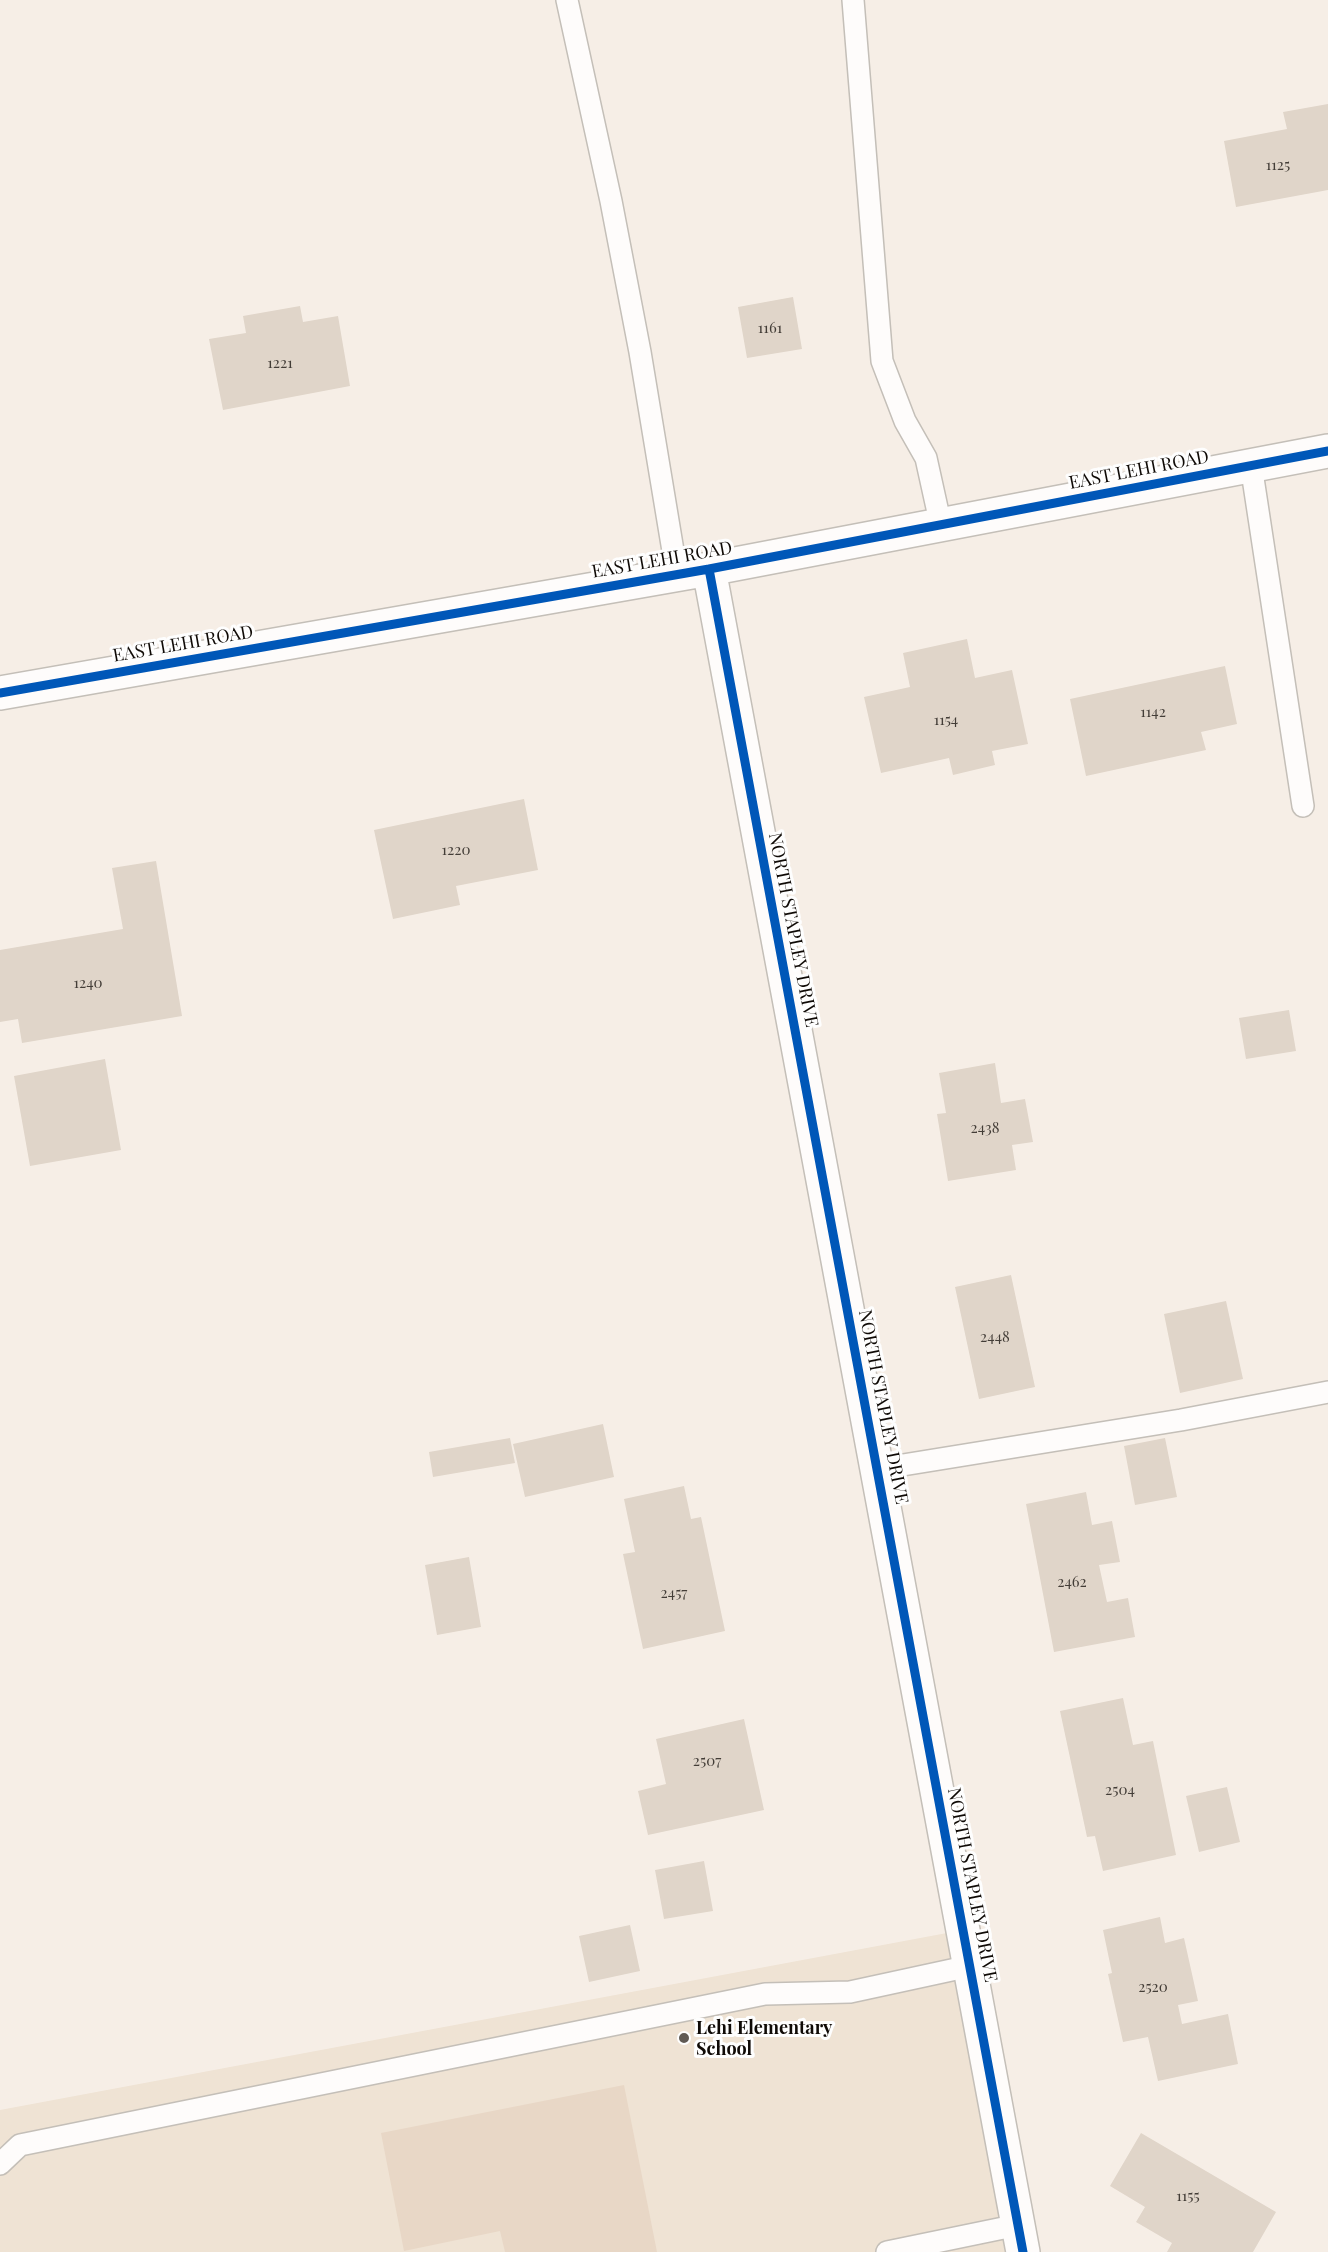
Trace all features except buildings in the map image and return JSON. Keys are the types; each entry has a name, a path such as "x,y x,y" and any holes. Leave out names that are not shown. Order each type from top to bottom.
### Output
{"street":[{"name":"EAST LEHI ROAD","path":"0,693 709,569 1328,451"},
{"name":"NORTH STAPLEY DRIVE","path":"709,569 1021,2239"}],"lane":[{"path":"567,0 640,352 677,574"},
{"path":"853,0 882,361 905,421 926,458 940,526"},
{"path":"1251,465 1303,806"},
{"path":"878,1469 1180,1420 1328,1392"},
{"path":"0,2164 20,2145 44,2140 765,1994 850,1992 970,1966"},
{"path":"887,2252 1021,2239"}],"shaded area":[{"name":"Lehi Elementary School","path":"963,1930 1023,2252 0,2252 0,2110"},
{"path":"624,2085 657,2252 505,2252 500,2231 404,2251 381,2133"}],"cycle path":[{"path":"0,693 709,569 1328,451"},
{"path":"709,569 1023,2252"}],"place":[{"name":"Lehi Elementary School","path":"684,2038"}]}
